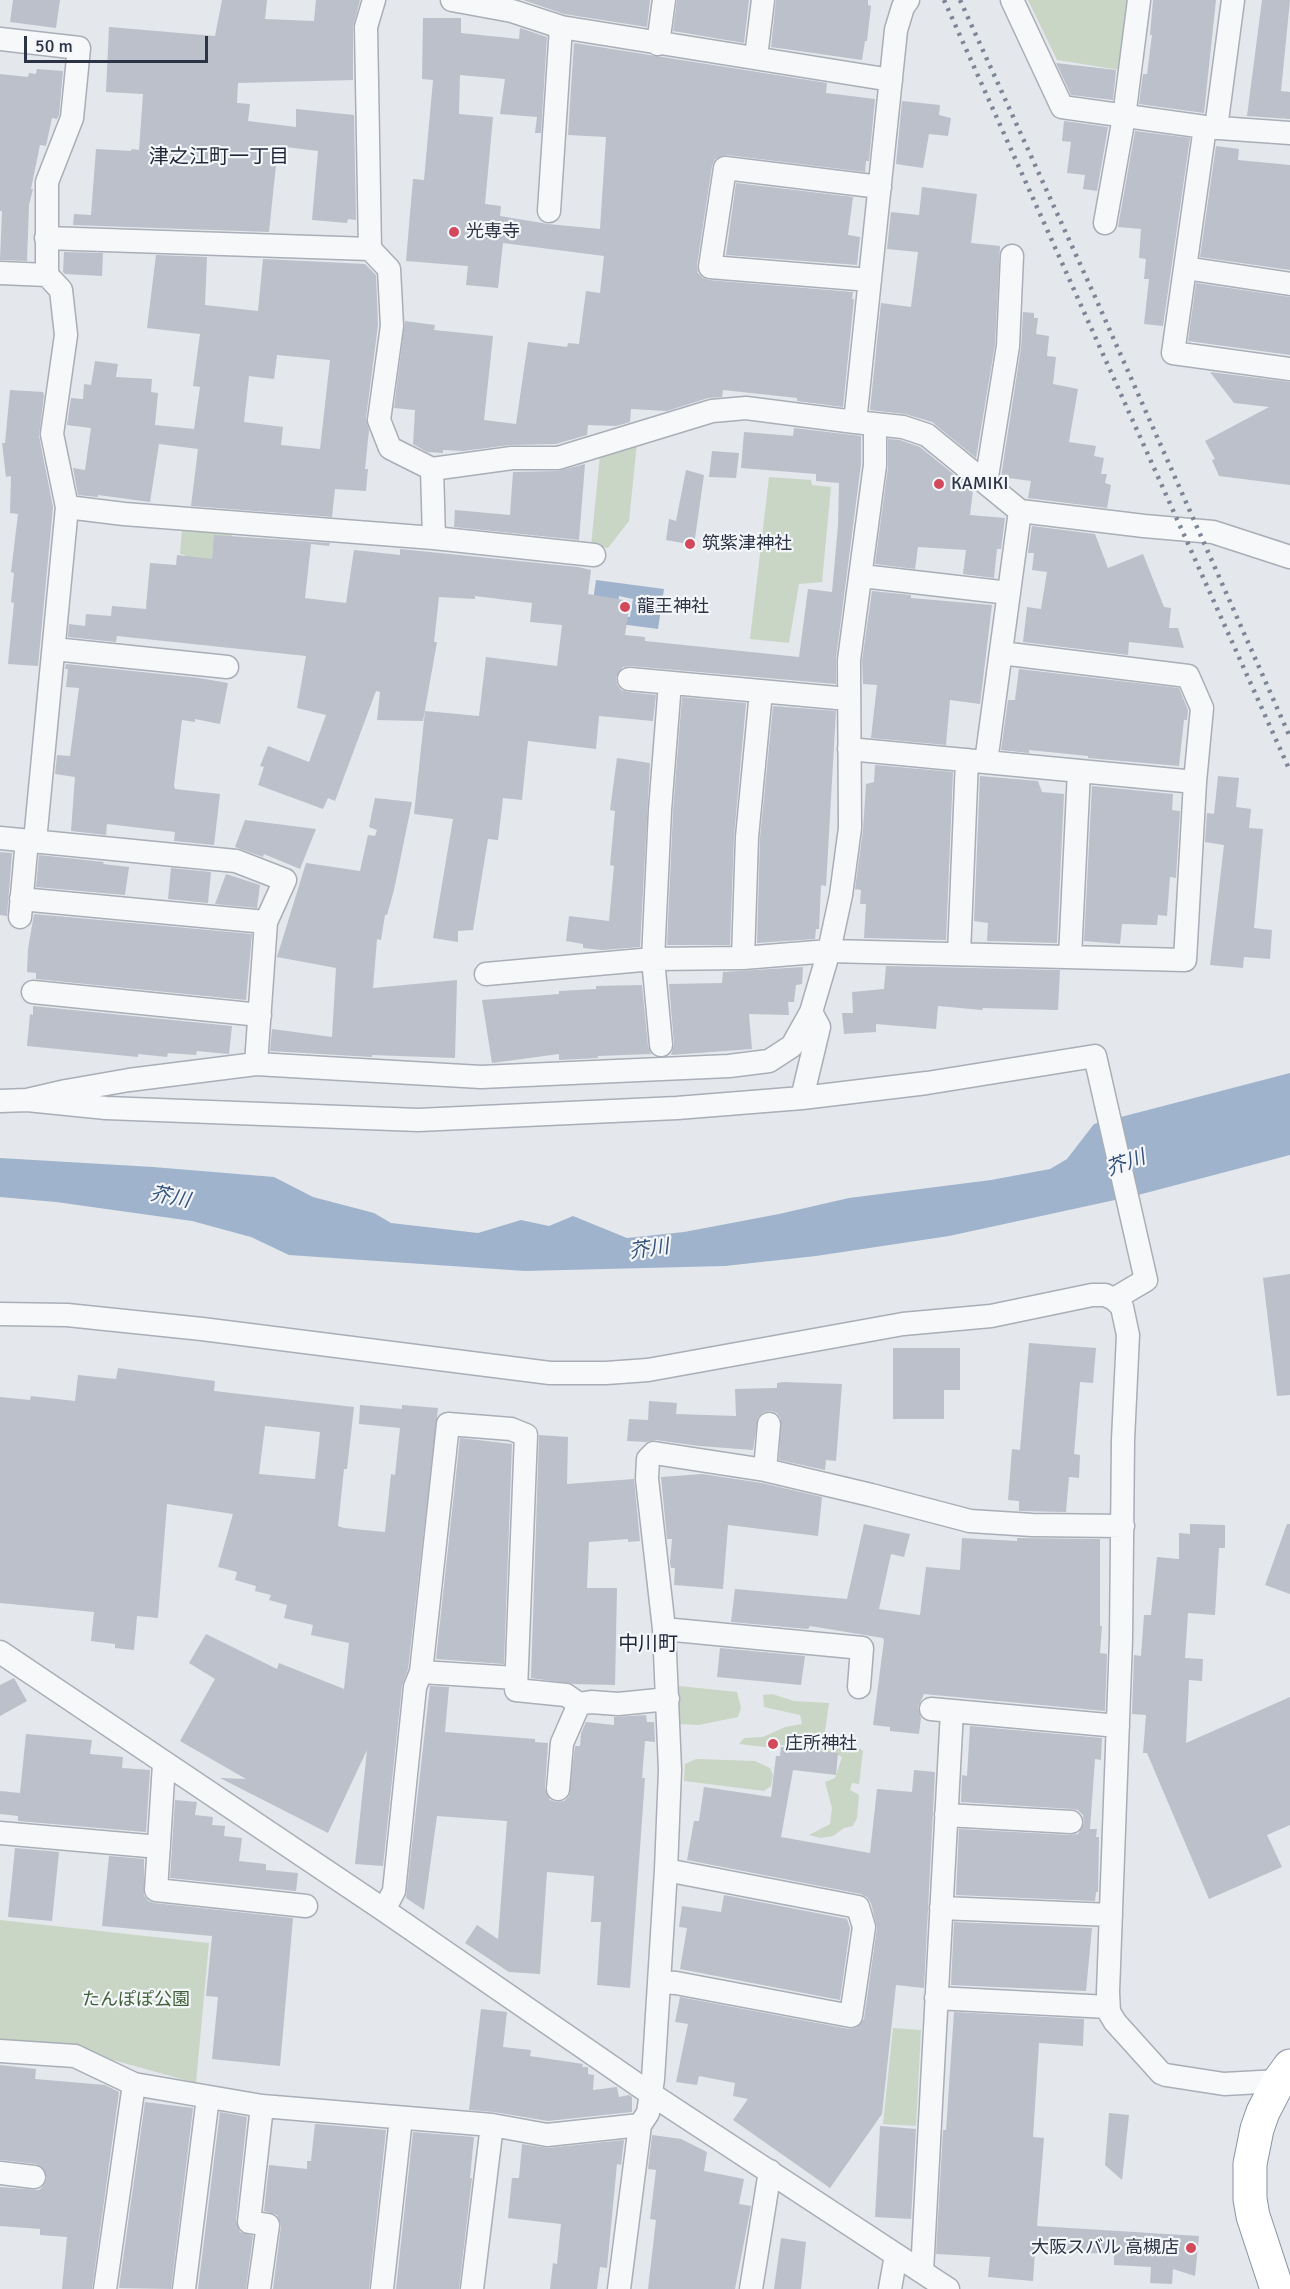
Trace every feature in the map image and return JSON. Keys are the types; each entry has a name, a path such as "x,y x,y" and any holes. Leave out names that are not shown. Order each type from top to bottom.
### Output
{"highway":[{"path":"1277,2289 1257,2234 1249,2181 1257,2129 1270,2096 1284,2073"}],"street":[{"path":"370,249 366,27 374,0"},
{"path":"453,0 513,5 561,27 891,80"},
{"path":"658,44 664,0"},
{"path":"756,57 763,0"},
{"path":"27,1100 66,1090 129,1080 256,1064 481,1077 729,1066 769,1061 792,1046 811,1012 829,951 841,895 850,828 849,660 875,465 865,423 870,280 896,30 903,7 908,0"},
{"path":"1012,0 1062,107 1211,128 1290,133"},
{"path":"1106,223 1124,117 1139,0"},
{"path":"1233,0 1185,268 1173,353 1290,369"},
{"path":"549,211 561,27"},
{"path":"0,39 79,48 72,118 47,182 47,275 61,290 66,335 52,434 67,507 54,649 31,840 20,908 266,922"},
{"path":"870,280 710,267 725,168 880,187"},
{"path":"46,238 370,249 390,268 392,326 378,420 390,448 432,468 512,458 558,458 712,411 746,408 903,427 927,435 1020,511 1213,532 1290,557"},
{"path":"986,483 1008,346 1012,256"},
{"path":"1185,268 1290,284"},
{"path":"0,273 47,275"},
{"path":"432,468 434,538"},
{"path":"67,507 124,514 434,538 594,555"},
{"path":"959,954 976,761 1000,653 1020,511"},
{"path":"862,576 1009,593"},
{"path":"54,649 227,667"},
{"path":"486,974 653,959 743,958 829,951 1185,960 1195,782 1202,708 1188,676 1000,653"},
{"path":"629,679 848,699"},
{"path":"661,1045 653,959 660,810 670,683"},
{"path":"743,958 747,837 761,692"},
{"path":"849,749 1195,782"},
{"path":"1070,957 1079,771"},
{"path":"0,838 236,861 285,880 266,922 256,1064"},
{"path":"33,992 260,1015"},
{"path":"802,1098 819,1027 811,1012"},
{"path":"0,1101 27,1100 106,1108 418,1120 677,1108 802,1098 927,1083 1095,1056 1146,1280 1114,1299"},
{"path":"0,1314 67,1315 202,1329 550,1373 606,1373 648,1370 903,1324 991,1316 1092,1295 1105,1295 1114,1299 1122,1306 1128,1335 1123,1440 1118,1726 1108,2007 1115,2022 1161,2073 1166,2075 1224,2084 1284,2073"},
{"path":"388,1901 415,1687 421,1672 448,1424 511,1429 526,1435 516,1690 566,1695 579,1704 591,1702 618,1704 668,1699"},
{"path":"765,1470 769,1424"},
{"path":"619,2289 640,2125 648,2113 651,2094 666,1870 669,1770 668,1699 664,1629 647,1479 648,1459 654,1453 765,1470 970,1521 1032,1526 1123,1526"},
{"path":"664,1629 862,1648 859,1687"},
{"path":"0,1652 164,1764 388,1901 651,2094 948,2289"},
{"path":"421,1672 516,1678"},
{"path":"558,1789 562,1743 579,1704"},
{"path":"921,2271 946,1815 942,1710 1118,1726"},
{"path":"164,1764 156,1890 306,1906"},
{"path":"946,1815 1071,1822"},
{"path":"0,1833 159,1847"},
{"path":"659,1982 688,1985 851,2016 864,1927 858,1907 666,1870"},
{"path":"941,1908 1111,1916"},
{"path":"936,1998 1108,2007"},
{"path":"0,2050 75,2056 134,2084 262,2106 492,2125 547,2135 640,2125"},
{"path":"105,2289 134,2084"},
{"path":"183,2289 208,2097"},
{"path":"259,2289 268,2225 249,2222 262,2106"},
{"path":"382,2289 401,2118"},
{"path":"472,2289 492,2125"},
{"path":"751,2289 770,2171"},
{"path":"0,2173 34,2177"},
{"path":"890,2289 896,2254"}],"green space":[{"path":"1028,0 1135,0 1126,71 1057,60"},
{"path":"637,443 629,521 608,548 591,546 600,455"},
{"path":"769,477 811,480 812,485 831,487 822,582 799,584 789,643 750,639"},
{"path":"182,528 232,531 230,551 213,550 210,579 177,610 146,606 148,587 181,591 185,555 180,554"},
{"path":"679,1686 737,1692 741,1708 738,1717 699,1725 678,1724 676,1704"},
{"path":"772,1694 794,1701 829,1703 825,1731 830,1742 837,1747 859,1748 863,1751 859,1784 852,1783 850,1790 859,1795 857,1818 853,1826 844,1828 833,1836 821,1838 809,1835 830,1824 832,1808 825,1782 835,1778 842,1757 835,1754 812,1753 803,1747 779,1745 773,1748 739,1744 744,1738 763,1737 785,1727 802,1724 800,1715 764,1707 763,1695"},
{"path":"696,1759 755,1761 770,1768 773,1775 771,1786 764,1791 684,1781 685,1764"},
{"name":"たんぽぽ公園","path":"0,1920 209,1943 196,2083 73,2049 0,2044"},
{"path":"893,2028 921,2030 916,2126 883,2124"}],"water":[{"path":"596,580 664,589 658,629 590,620","holes":["619,596 633,599 630,617 616,615"]},
{"name":"芥川","path":"1290,1073 1290,1155 1138,1195 949,1236 816,1256 725,1266 525,1271 289,1255 251,1237 192,1221 56,1202 0,1197 0,1158 153,1167 274,1177 313,1197 374,1213 391,1223 478,1233 521,1220 549,1226 573,1216 627,1238 684,1232 849,1198 991,1180 1050,1169 1067,1159 1094,1124"}],"building":[{"path":"13,0 60,0 56,28 10,22"},
{"path":"222,0 267,0 265,19 314,21 316,0 360,0 353,27 353,80 238,83 237,103 250,104 248,121 296,127 296,109 354,115 356,220 348,219 347,223 312,220 318,151 278,146 269,232 73,225 74,214 91,215 96,149 139,150 143,94 106,92 109,27 215,36"},
{"path":"523,0 650,0 647,27 564,14"},
{"path":"677,0 749,0 744,43 673,31"},
{"path":"776,0 868,0 868,5 871,6 867,41 865,41 862,60 771,47"},
{"path":"1153,0 1216,0 1204,113 1139,104 1143,74 1147,74 1152,35 1150,35"},
{"path":"1262,0 1290,0 1281,91 1290,92 1290,119 1247,116"},
{"path":"423,18 461,18 461,33 519,39 520,28 547,37 541,133 535,133 537,117 500,114 505,79 460,75 459,114 493,117 485,204 501,206 500,216 600,229 606,137 568,135 574,43 827,83 826,93 875,99 869,161 866,161 865,172 727,155 715,159 697,265 698,273 709,280 853,292 843,407 797,401 797,398 723,390 722,397 708,398 667,411 631,409 630,422 616,426 588,425 587,435 556,444 510,445 463,451 443,450 443,453 427,452 413,444 415,410 394,408 405,321 435,325 434,330 493,336 484,420 516,424 528,342 567,347 568,343 579,344 586,291 600,293 604,256 503,243 498,288 466,285 468,266 406,261 413,179 424,180 433,80 422,79"},
{"path":"1056,63 1116,70 1113,100 1071,95"},
{"path":"37,69 63,71 59,115 57,119 52,118 46,146 40,145 29,205 27,261 0,260 2,211 0,211 0,74 28,77 29,73 36,74"},
{"path":"902,101 940,105 939,115 951,118 948,136 929,134 923,168 896,164"},
{"path":"1064,121 1108,127 1097,191 1083,189 1085,175 1067,173 1071,142 1062,141"},
{"path":"1135,131 1190,138 1163,326 1144,324 1149,279 1144,279 1146,259 1139,258 1141,229 1118,227"},
{"path":"1216,146 1239,149 1238,160 1290,165 1290,270 1200,257"},
{"path":"736,183 853,197 848,235 860,237 857,265 726,255"},
{"path":"922,187 977,194 971,243 1000,246 995,345 976,458 932,422 905,414 870,410 881,303 911,307 918,252 887,249 891,212 919,215"},
{"path":"64,252 103,253 102,276 65,274 63,272"},
{"path":"156,255 207,257 205,305 258,311 263,259 365,264 376,275 378,325 366,418 369,430 365,469 368,469 366,491 335,489 332,517 191,506 198,449 159,444 150,502 98,495 98,497 78,495 73,468 85,470 91,428 67,425 71,398 83,399 84,384 91,385 95,361 118,364 116,377 152,379 151,392 158,393 155,425 194,429 200,387 193,386 200,334 147,328","holes":["277,355 330,360 320,449 281,445 283,427 244,422 249,376 274,379"]},
{"path":"1196,283 1290,297 1290,355 1188,341"},
{"path":"1023,312 1034,313 1034,318 1038,318 1036,334 1049,336 1047,356 1056,357 1053,384 1078,389 1069,442 1096,446 1094,456 1104,458 1101,474 1107,474 1105,483 1111,485 1107,508 1028,498 1031,481 1001,477 1021,348"},
{"path":"1210,372 1290,382 1290,485 1219,476 1212,460 1215,459 1205,441 1269,407 1234,403"},
{"path":"10,390 43,392 44,395 39,436 53,507 38,666 8,664 14,603 11,602 14,573 11,572 18,514 10,513 11,476 6,477 2,443 5,443"},
{"path":"794,428 861,436 861,464 836,658 836,684 623,667 616,677 621,690 656,695 653,721 599,716 596,749 528,741 522,800 503,798 498,840 488,839 473,930 458,931 458,942 433,938 453,819 414,814 425,711 479,716 486,657 557,666 562,625 530,622 532,603 475,596 475,599 439,597 434,642 437,642 423,721 377,720 380,692 376,691 335,801 328,798 323,809 258,785 264,767 260,766 268,746 309,762 326,715 297,708 306,656 117,636 116,642 68,637 69,624 85,626 86,614 111,616 112,606 146,609 150,563 176,565 177,555 212,559 214,535 330,543 329,546 311,544 305,598 346,603 354,550 400,555 400,549 578,567 591,570 588,594 630,601 625,635 645,637 645,641 799,657 808,589 832,592 839,483 816,481 816,474 741,468 744,432 793,436"},
{"path":"888,439 900,440 920,447 973,490 970,515 1005,518 1001,549 997,549 994,578 963,574 966,550 918,547 915,569 875,564 888,467"},
{"path":"712,451 739,453 736,478 709,477"},
{"path":"585,464 579,540 454,527 455,510 510,515 513,472 558,471"},
{"path":"686,470 704,475 694,545 666,540 669,519 676,521"},
{"path":"1032,526 1095,534 1108,568 1143,554 1164,607 1171,608 1169,628 1178,628 1184,648 1129,642 1128,655 1023,642 1027,607 1041,609 1047,572 1032,570 1034,553 1028,553"},
{"path":"872,591 911,595 911,598 992,605 980,704 950,700 946,745 871,738 877,685 863,684 862,661"},
{"path":"66,664 228,683 220,724 195,719 195,722 182,720 174,785 175,789 220,794 214,845 174,841 175,832 107,824 106,835 71,831 75,777 55,774 57,755 70,756 79,688 66,687 68,669 65,669"},
{"path":"1019,669 1179,688 1188,710 1187,720 1184,720 1179,766 1029,750 1029,753 1001,750 1008,700 1015,700"},
{"path":"682,697 746,703 734,837 730,945 667,945 673,811"},
{"path":"773,706 836,711 826,886 821,885 819,929 816,929 815,939 757,943 760,838"},
{"path":"617,758 650,763 640,947 602,950 583,948 583,944 566,941 569,916 609,921 614,866 610,865 615,811 610,810"},
{"path":"875,765 953,772 946,940 864,938 866,904 860,904 861,890 855,889 863,830 866,784 874,782"},
{"path":"980,776 1038,781 1042,792 1064,794 1057,943 987,941 988,923 974,921"},
{"path":"1218,776 1239,778 1236,807 1251,809 1249,828 1263,829 1254,928 1272,930 1270,959 1244,957 1243,968 1210,965 1224,845 1205,842 1207,813 1214,814"},
{"path":"1092,786 1173,794 1172,810 1180,811 1176,878 1170,877 1167,916 1158,915 1157,925 1122,924 1120,944 1084,941"},
{"path":"375,798 412,802 394,890 387,915 385,915 381,940 377,939 373,988 457,980 455,1058 372,1055 372,1057 270,1051 272,1029 332,1037 336,968 277,957 306,863 360,871 368,835 375,836 377,830 369,827"},
{"path":"245,820 316,829 300,869 264,854 263,857 235,847"},
{"path":"0,852 12,853 7,916 0,915"},
{"path":"39,855 129,867 125,895 36,887"},
{"path":"171,868 211,872 208,903 168,899"},
{"path":"226,874 260,885 257,908 215,904"},
{"path":"34,914 252,934 246,1000 36,979 36,973 27,972"},
{"path":"886,966 1060,970 1058,1010 983,1008 982,1010 938,1006 936,1029 876,1024 876,1032 844,1034 842,1013 853,1013 852,992 884,989"},
{"path":"803,967 802,984 796,985 794,1002 788,1002 789,1015 749,1014 752,1049 671,1055 674,1044 669,984 722,983 723,972"},
{"path":"642,985 648,1046 651,1054 559,1060 559,1054 492,1063 482,1000 559,994 559,991 596,989 596,986"},
{"path":"33,1006 232,1026 229,1054 197,1051 196,1055 168,1053 167,1057 138,1054 138,1057 27,1046"},
{"path":"1290,1274 1290,1395 1277,1396 1263,1278"},
{"path":"1029,1343 1096,1348 1093,1383 1080,1382 1074,1454 1080,1455 1079,1478 1069,1477 1066,1512 1019,1511 1019,1501 1008,1500 1012,1449 1020,1450"},
{"path":"893,1348 960,1348 960,1390 944,1390 944,1419 893,1419"},
{"path":"118,1368 215,1381 214,1391 354,1407 338,1526 385,1532 391,1474 395,1475 400,1428 359,1424 360,1405 402,1409 402,1405 438,1408 408,1669 402,1686 383,1866 355,1864 367,1750 328,1833 220,1778 246,1779 180,1741 215,1679 189,1663 206,1634 277,1669 279,1663 344,1689 349,1643 311,1635 313,1625 284,1618 287,1605 269,1600 271,1595 255,1591 256,1586 235,1580 237,1572 218,1567 233,1514 167,1504 158,1618 137,1616 134,1650 115,1648 115,1644 91,1641 94,1612 0,1603 0,1397 30,1400 31,1396 75,1401 78,1375 116,1379","holes":["265,1426 320,1432 315,1479 259,1474"]},
{"path":"777,1383 842,1384 836,1461 826,1460 825,1470 779,1460 781,1419 777,1413 771,1411 764,1412 758,1417 753,1450 656,1440 627,1441 629,1419 648,1420 649,1401 677,1403 676,1414 736,1416 735,1389 777,1388"},
{"path":"539,1435 568,1437 567,1484 634,1479 640,1541 628,1542 628,1539 589,1542 587,1588 617,1588 615,1685 574,1684 531,1678"},
{"path":"460,1438 512,1444 504,1664 436,1659"},
{"path":"702,1474 762,1483 822,1497 818,1536 728,1525 723,1589 674,1585 675,1568 671,1568 670,1562 672,1539 667,1539 661,1477"},
{"path":"864,1524 910,1534 904,1557 891,1554 879,1609 920,1615 926,1567 960,1570 962,1538 1017,1541 1017,1538 1100,1539 1100,1626 1102,1626 1100,1653 1107,1654 1105,1711 924,1694 918,1707 921,1718 919,1734 890,1731 890,1727 873,1725 883,1638 810,1626 808,1629 731,1622 735,1589 847,1599"},
{"path":"1190,1524 1225,1525 1225,1548 1219,1548 1215,1615 1188,1613 1185,1658 1203,1659 1202,1681 1189,1680 1186,1743 1290,1697 1290,1825 1267,1835 1282,1867 1209,1899 1147,1753 1143,1753 1146,1715 1132,1714 1134,1655 1141,1656 1144,1615 1151,1615 1157,1557 1179,1559 1179,1533 1190,1534"},
{"path":"1287,1524 1290,1524 1290,1594 1265,1585"},
{"path":"720,1648 805,1656 801,1685 717,1677"},
{"path":"14,1678 27,1701 0,1716 0,1685"},
{"path":"430,1686 449,1687 445,1732 535,1739 535,1742 548,1743 545,1788 550,1800 556,1802 564,1801 569,1796 575,1746 580,1746 581,1733 586,1722 614,1725 614,1717 646,1715 647,1722 654,1722 655,1742 645,1741 642,1778 645,1778 630,1988 597,1985 601,1922 591,1922 594,1876 547,1872 540,1974 509,1972 465,1943 477,1925 498,1939 507,1821 437,1816 424,1910 406,1898"},
{"path":"970,1726 1102,1738 1101,1760 1095,1759 1090,1829 1097,1829 1096,1837 1099,1837 1098,1892 1096,1892 1095,1901 956,1895 959,1829 1070,1835 1078,1834 1084,1823 1083,1815 1078,1810 961,1802 962,1775 967,1776"},
{"path":"26,1734 92,1740 90,1754 123,1757 122,1768 150,1770 146,1832 18,1821 18,1816 0,1814 0,1791 20,1793"},
{"path":"781,1747 838,1753 836,1775 793,1770 781,1837 870,1853 877,1789 912,1792 914,1770 935,1772 924,1988 896,1985 882,2114 830,2188 733,2120 748,2099 733,2096 735,2083 699,2076 697,2085 676,2082 688,2024 675,2022 680,1997 849,2029 856,2028 864,2019 877,1928 871,1903 867,1897 687,1860 694,1821 699,1821 704,1787 771,1797 776,1756 780,1756"},
{"path":"175,1800 197,1802 195,1815 213,1817 212,1825 225,1826 224,1836 242,1838 239,1861 266,1864 266,1870 298,1873 296,1891 170,1878"},
{"path":"15,1848 59,1852 52,1921 8,1917"},
{"path":"109,1856 144,1859 144,1895 148,1901 293,1918 280,2066 212,2059 218,1997 206,1996 212,1936 102,1926"},
{"path":"724,1895 847,1919 850,1928 840,2000 680,1969 687,1928 679,1927 682,1906 721,1912"},
{"path":"954,1922 1092,1928 1086,1991 951,1985"},
{"path":"481,2009 507,2012 503,2047 531,2050 530,2056 583,2064 582,2067 588,2067 588,2074 594,2075 593,2090 617,2087 619,2097 629,2095 632,2097 632,2112 548,2121 469,2110"},
{"path":"954,2012 1084,2019 1083,2046 1039,2043 1033,2137 1044,2138 1037,2226 1199,2236 1195,2276 1173,2269 1172,2284 1150,2283 1151,2267 1114,2265 1114,2254 1035,2251 1033,2281 988,2277 990,2257 936,2254 943,2130 946,2130"},
{"path":"0,2065 36,2069 35,2079 105,2085 119,2092 92,2289 62,2289 67,2237 40,2235 40,2229 0,2226 0,2187 39,2190 47,2178 42,2167 36,2164 0,2160"},
{"path":"145,2102 193,2108 171,2289 119,2288"},
{"path":"220,2112 247,2117 236,2220 240,2232 253,2236 246,2289 198,2289"},
{"path":"1109,2113 1129,2115 1122,2180 1105,2165"},
{"path":"315,2124 386,2130 369,2289 273,2289 281,2226 277,2215 264,2211 269,2165 307,2169 307,2161 311,2161"},
{"path":"880,2126 916,2129 911,2219 875,2217"},
{"path":"413,2132 474,2137 470,2178 472,2178 459,2289 396,2289"},
{"path":"652,2135 681,2139 707,2152 704,2171 744,2179 739,2204 751,2206 735,2289 648,2289 656,2220 650,2219 656,2170 648,2169"},
{"path":"624,2140 621,2165 617,2164 607,2268 600,2267 597,2289 550,2289 553,2263 557,2264 561,2224 508,2218 512,2178 519,2178 522,2144 548,2148"},
{"path":"781,2238 806,2242 801,2289 774,2289"}],"railway":[{"path":"944,0 1290,771"},
{"path":"960,0 1096,299 1290,737"}],"place":[{"name":"光専寺","path":"454,232"},
{"name":"KAMIKI","path":"939,484"},
{"name":"筑紫津神社","path":"690,544"},
{"name":"龍王神社","path":"625,607"},
{"name":"庄所神社","path":"773,1744"},
{"name":"大阪スバル 高槻店","path":"1191,2248"}],"district":[{"name":"津之江町一丁目","path":"219,158"},
{"name":"中川町","path":"648,1645"}]}
